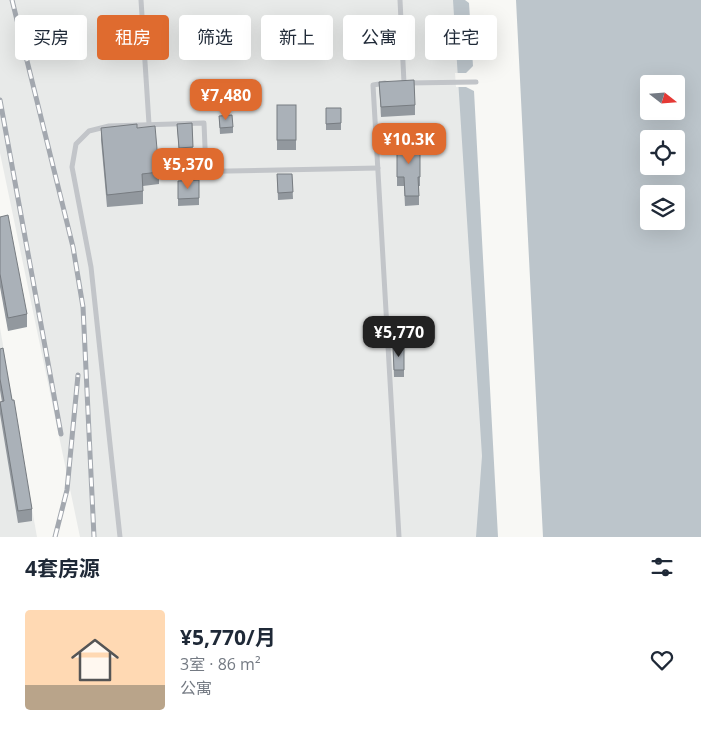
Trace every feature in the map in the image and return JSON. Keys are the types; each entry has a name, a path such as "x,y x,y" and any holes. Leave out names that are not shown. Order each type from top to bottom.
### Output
{"lane":[{"path":"142,0 149,124"},
{"path":"400,0 404,83"},
{"path":"399,537 373,85 379,83 476,82"},
{"path":"120,537 91,267 72,167 76,144 89,131 109,126 204,123 206,171"},
{"path":"175,172 378,168"}],"shaded area":[{"path":"0,0 522,0 548,537 80,537 0,153"},
{"path":"453,0 701,0 701,537 476,537 482,456 457,60 497,60 497,15 454,15"},
{"path":"0,328 37,537 0,537"}],"pier":[{"path":"465,0 516,0 543,537 498,537 474,91 466,87 456,87 455,73 466,73 473,66 473,60 497,60 497,15 470,15 469,3"}],"building":[{"path":"414,80 415,105 381,107 379,82"},
{"path":"277,105 296,105 296,140 277,140"},
{"path":"326,108 341,108 341,123 326,124"},
{"path":"232,115 233,127 220,128 219,116"},
{"path":"192,123 193,147 179,148 177,124"},
{"path":"137,124 137,128 155,126 159,172 142,174 143,191 107,195 101,128"},
{"path":"397,139 420,139 419,196 405,196 404,177 397,177"},
{"path":"277,174 292,174 293,192 278,193"},
{"path":"199,180 199,198 178,199 178,181"},
{"path":"8,215 27,314 8,318 0,274 0,217"},
{"path":"393,347 404,347 404,370 394,370"},
{"path":"3,348 12,400 14,400 32,509 18,511 0,402 4,401 0,379 0,349"}],"railway":[{"path":"12,0 73,247 83,307 94,537"},
{"path":"0,100 61,434"},
{"path":"55,537 67,490 78,375"}]}
